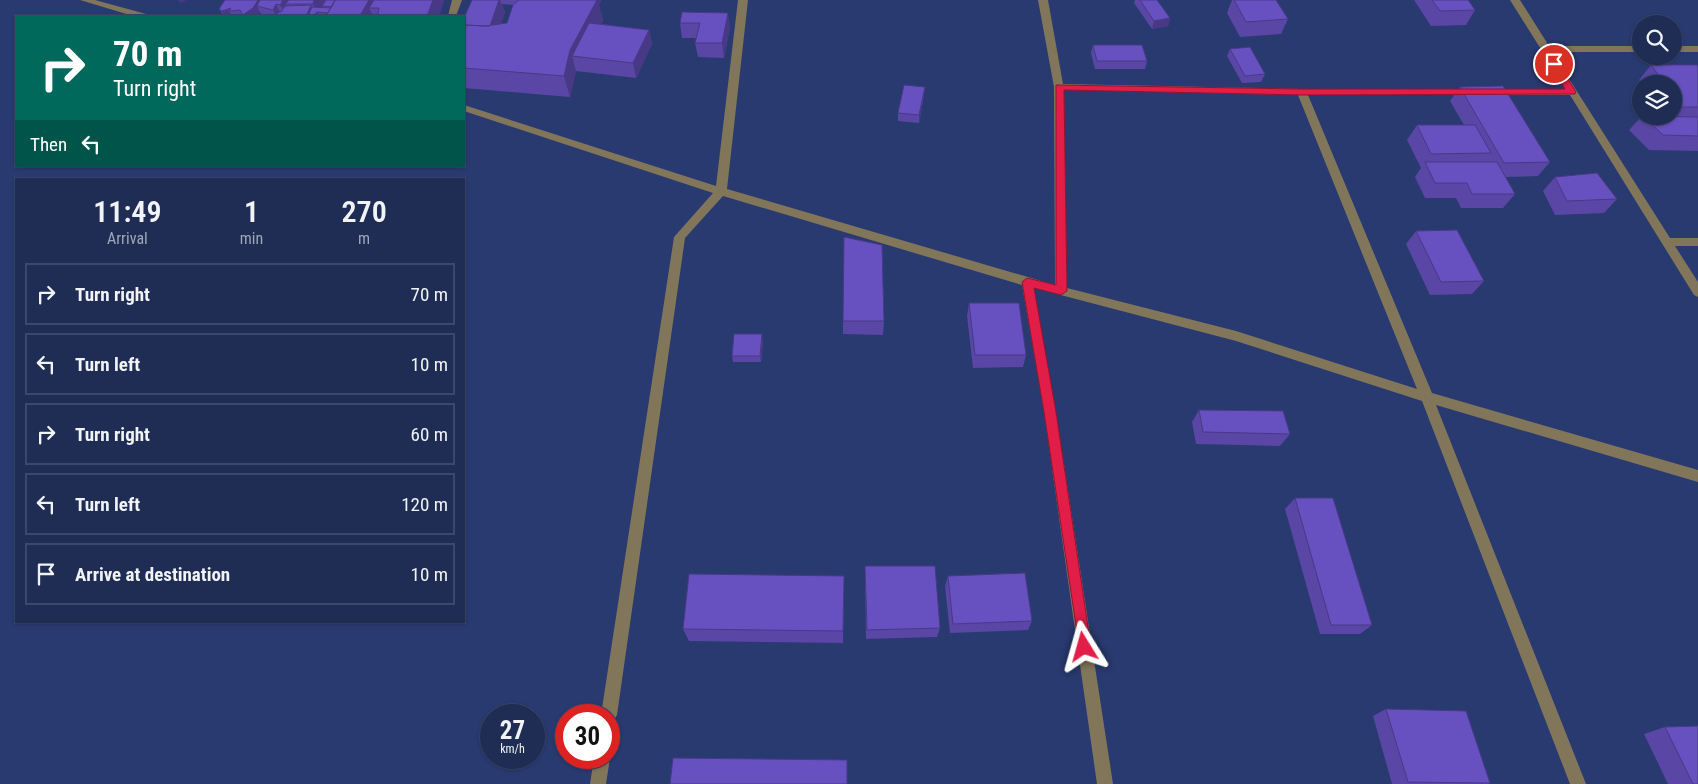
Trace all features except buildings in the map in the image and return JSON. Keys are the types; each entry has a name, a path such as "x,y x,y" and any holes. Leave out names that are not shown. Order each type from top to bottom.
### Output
{"street":[{"path":"85,0 139,15"},
{"path":"452,15 457,0"},
{"path":"611,704 680,237 721,191 744,0"},
{"path":"1043,0 1059,87 1061,291"},
{"path":"1515,0 1698,292"},
{"path":"1546,50 1632,50"},
{"path":"1682,50 1698,50"},
{"path":"1059,87 1302,92 1572,92"},
{"path":"1302,92 1427,397 1578,784"},
{"path":"465,108 721,191 1027,282 1236,336 1427,397 1698,476"},
{"path":"1666,242 1698,242"},
{"path":"1027,282 1050,412 1105,784"},
{"path":"598,784 600,769"}],"route":[{"path":"1084,647 1050,412 1027,282 1061,291 1059,87 1302,92 1572,92 1554,64"}]}
